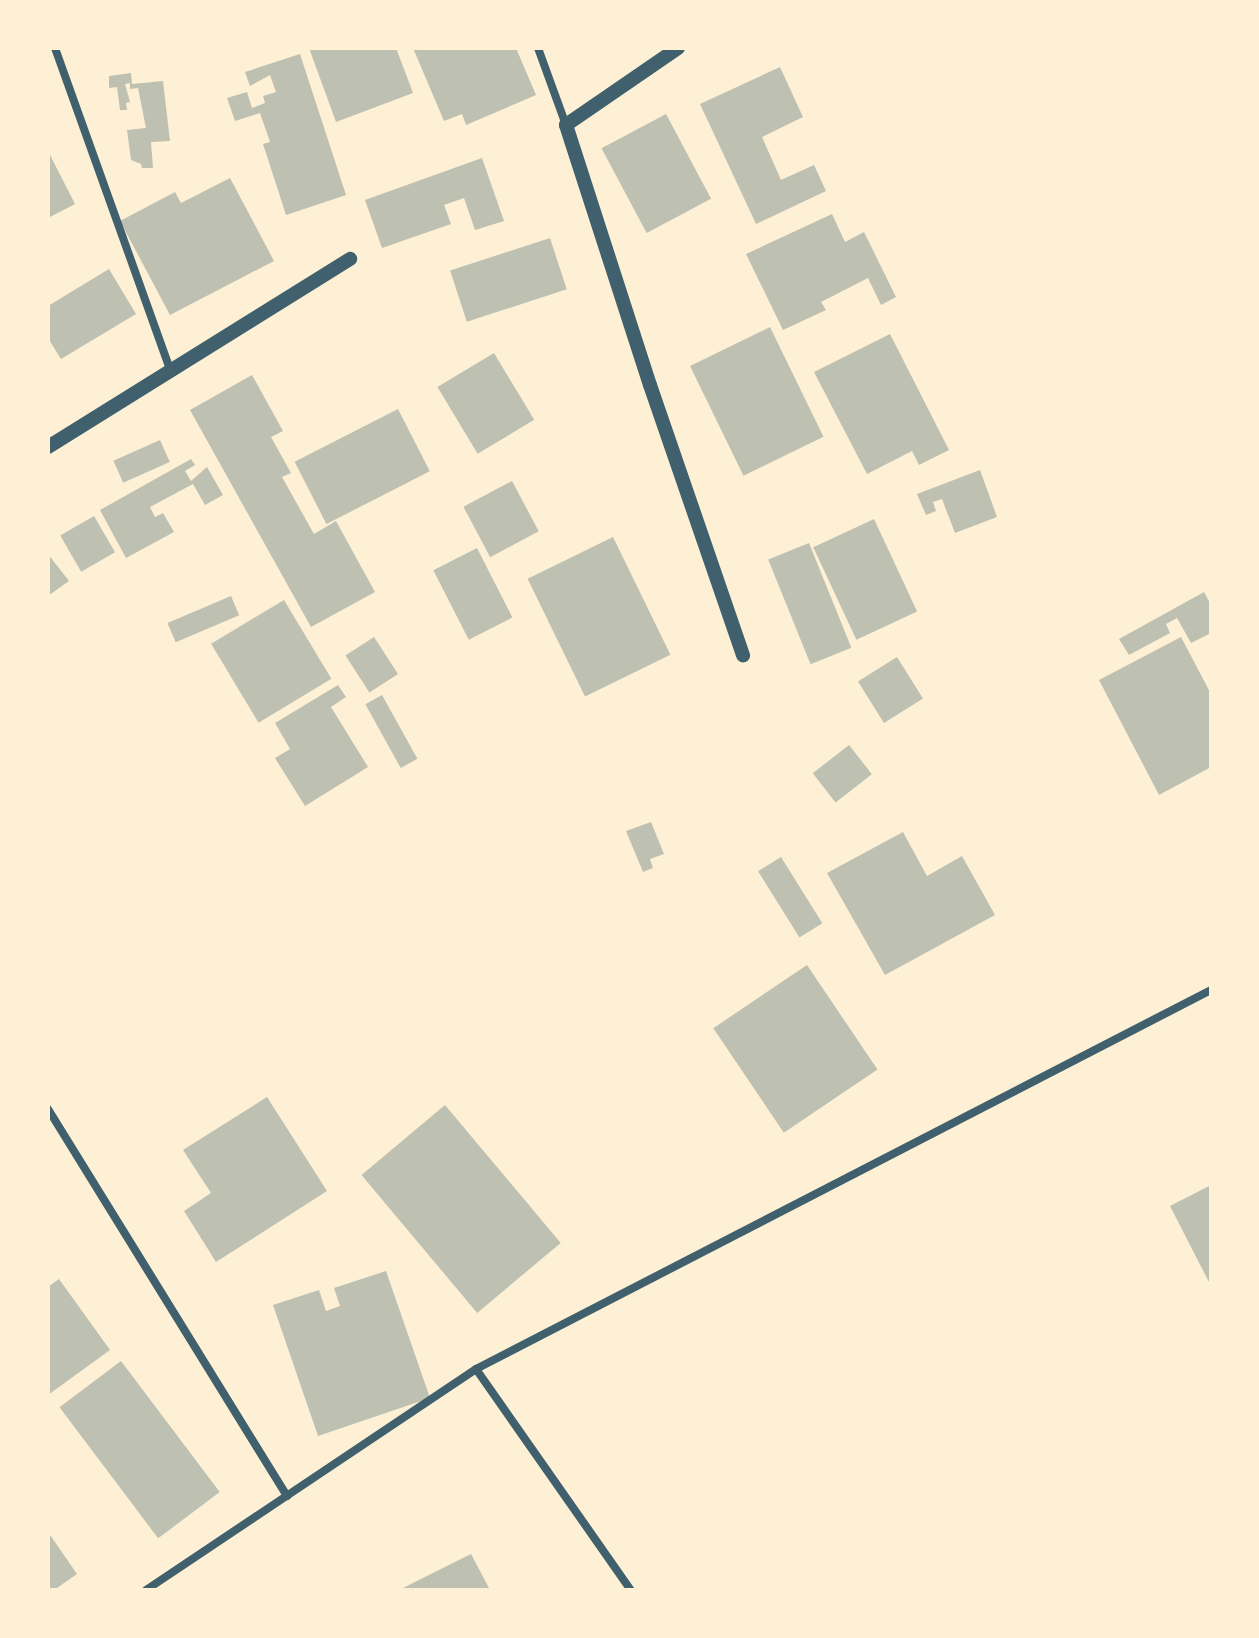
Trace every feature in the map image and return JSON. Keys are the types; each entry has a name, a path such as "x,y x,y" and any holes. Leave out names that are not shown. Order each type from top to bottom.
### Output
{"street":[{"path":"55,48 170,369"},
{"path":"538,48 743,655"},
{"path":"566,125 678,48"},
{"path":"48,447 350,259"},
{"path":"146,1590 476,1369 1211,990"},
{"path":"48,1109 287,1496"},
{"path":"476,1369 631,1590"}],"building":[{"path":"309,48 396,48 413,93 336,122"},
{"path":"413,48 516,48 536,95 466,125 462,114 444,121"},
{"path":"300,54 346,195 286,215 263,144 270,142 260,113 235,121 227,98 247,92 252,108 265,103 263,96 276,92 270,75 250,86 245,72"},
{"path":"780,67 803,117 762,137 781,180 814,165 826,191 756,224 700,104"},
{"path":"131,73 132,84 163,81 170,141 151,142 153,168 142,168 141,164 131,160 127,130 146,128 138,88 130,89 130,83 125,84 130,102 126,103 127,110 120,110 117,87 109,88 109,76"},
{"path":"666,114 711,199 647,233 602,148"},
{"path":"48,151 75,204 48,218"},
{"path":"482,158 504,221 475,230 464,198 444,205 451,224 382,248 365,200"},
{"path":"230,178 274,261 170,315 120,221 175,192 181,203"},
{"path":"832,214 845,242 864,232 896,297 881,305 868,278 821,302 826,310 783,330 746,254"},
{"path":"550,238 567,289 467,322 450,270"},
{"path":"109,269 136,314 61,359 48,338 48,306"},
{"path":"770,327 823,437 743,476 690,366"},
{"path":"890,334 949,450 919,465 912,451 867,474 814,372"},
{"path":"494,353 534,420 478,454 437,387"},
{"path":"252,375 283,431 271,437 291,473 282,477 314,534 336,521 375,592 311,627 190,410"},
{"path":"398,409 430,471 326,524 295,462"},
{"path":"160,440 170,462 123,483 113,461"},
{"path":"191,459 195,465 185,471 191,481 207,467 223,495 205,505 193,484 150,507 155,517 163,513 174,532 126,558 100,510"},
{"path":"980,470 997,517 955,533 942,499 933,502 936,511 926,515 917,494"},
{"path":"512,481 539,531 490,557 463,507"},
{"path":"94,516 115,552 81,572 60,536"},
{"path":"874,519 917,611 856,640 813,547"},
{"path":"613,537 670,655 585,696 528,579"},
{"path":"809,543 851,648 811,664 768,559"},
{"path":"477,548 512,617 469,640 433,570"},
{"path":"48,554 69,581 48,596"},
{"path":"1204,592 1211,605 1211,633 1191,643 1177,618 1166,624 1170,633 1129,655 1119,639"},
{"path":"231,596 239,615 176,642 167,623"},
{"path":"284,600 331,679 259,723 211,644"},
{"path":"374,637 398,674 369,692 345,656"},
{"path":"1181,637 1211,694 1211,767 1159,795 1099,680"},
{"path":"897,657 923,699 884,723 858,681"},
{"path":"338,685 346,697 331,707 368,767 305,806 275,758 290,749 275,723"},
{"path":"382,695 417,759 401,768 365,704"},
{"path":"849,745 872,774 836,802 813,773"},
{"path":"651,822 664,854 650,859 653,868 643,872 626,831"},
{"path":"903,832 927,876 962,856 995,915 885,975 827,873"},
{"path":"781,857 822,923 799,937 758,871"},
{"path":"807,965 877,1069 784,1133 713,1028"},
{"path":"267,1097 327,1191 216,1262 184,1211 211,1193 183,1150"},
{"path":"445,1105 561,1243 477,1313 362,1175"},
{"path":"1211,1185 1211,1286 1170,1206"},
{"path":"386,1271 430,1398 318,1436 273,1305 319,1290 326,1311 340,1306 334,1288"},
{"path":"59,1279 110,1350 48,1395 48,1287"},
{"path":"121,1361 220,1492 158,1538 60,1407"},
{"path":"48,1532 77,1574 54,1590 48,1590"},
{"path":"471,1554 490,1590 399,1590"}]}
